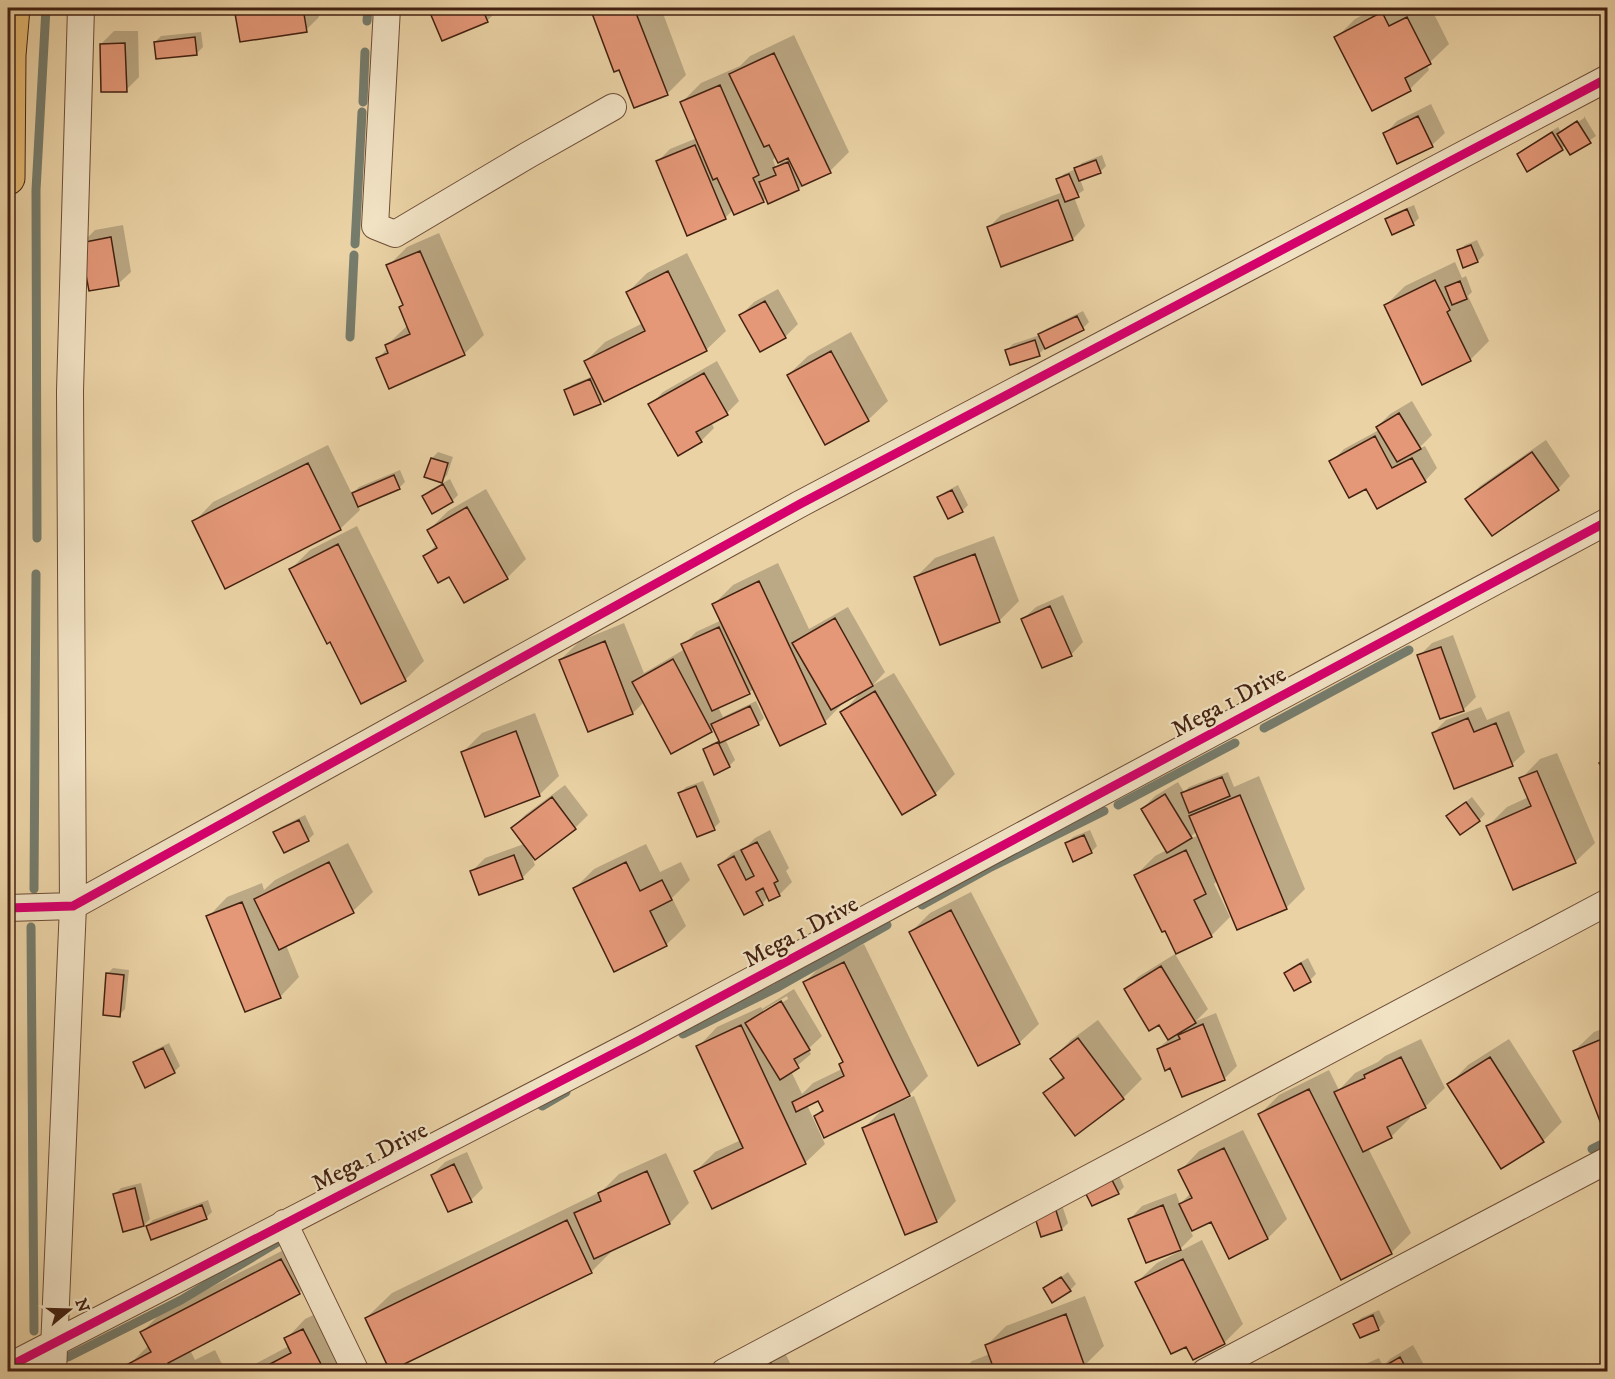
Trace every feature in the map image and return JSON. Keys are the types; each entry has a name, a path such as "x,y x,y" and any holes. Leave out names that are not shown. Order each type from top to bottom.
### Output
{"main road":[{"path":"8,178 9,55 13,8"}],"street":[{"path":"52,1371 73,906 70,392 81,8"},
{"path":"387,8 375,226 395,234 613,107"},
{"path":"8,908 73,906 800,504 1608,78"},
{"name":"Mega 1 Drive","path":"8,1367 651,1035 1608,521"},
{"path":"724,1371 1608,902"},
{"path":"1205,1371 1608,1160"},
{"path":"284,1223 356,1371"}],"building":[{"path":"234,8 303,8 307,32 240,42"},
{"path":"428,8 482,8 488,22 442,41"},
{"path":"590,8 634,8 668,95 634,108 619,70 614,72"},
{"path":"1382,12 1389,26 1407,17 1431,64 1405,78 1411,91 1372,111 1334,37"},
{"path":"195,37 197,55 156,59 154,42"},
{"path":"125,43 127,92 101,92 100,44"},
{"path":"774,53 831,173 802,186 788,158 778,163 769,145 764,147 729,74"},
{"path":"720,85 759,175 753,178 764,202 734,215 717,178 713,180 680,102"},
{"path":"1418,116 1433,147 1397,164 1383,133"},
{"path":"1577,121 1591,143 1570,155 1557,134"},
{"path":"1552,132 1563,150 1527,172 1517,154"},
{"path":"695,145 726,219 687,236 656,161"},
{"path":"1096,160 1101,173 1079,181 1074,168"},
{"path":"788,162 799,190 768,204 759,182 776,175 773,168"},
{"path":"1069,174 1079,197 1065,202 1056,179"},
{"path":"1058,200 1073,240 1001,267 987,227"},
{"path":"1407,209 1414,225 1392,235 1385,219"},
{"path":"111,237 119,286 89,291 80,243"},
{"path":"1471,245 1478,262 1463,268 1457,250"},
{"path":"420,251 465,355 389,389 376,358 388,353 385,345 410,334 399,307 403,305 386,265"},
{"path":"668,271 707,351 604,402 584,361 645,331 626,292"},
{"path":"1435,280 1450,310 1447,312 1471,361 1422,385 1384,305"},
{"path":"1460,281 1467,299 1452,305 1445,287"},
{"path":"765,301 786,338 760,352 739,315"},
{"path":"1077,316 1084,330 1045,349 1038,334"},
{"path":"1035,340 1040,356 1010,365 1005,350"},
{"path":"831,351 869,421 825,445 787,375"},
{"path":"704,373 728,415 696,432 702,442 678,456 648,404"},
{"path":"590,379 601,404 574,415 564,390"},
{"path":"1399,413 1421,449 1397,462 1376,427"},
{"path":"1375,436 1392,468 1412,458 1426,482 1377,509 1366,489 1349,498 1329,461"},
{"path":"1532,452 1559,490 1492,536 1465,499"},
{"path":"431,458 448,463 442,483 424,477"},
{"path":"308,463 341,530 225,589 192,521"},
{"path":"394,475 400,489 358,507 352,493"},
{"path":"443,484 453,502 432,514 422,496"},
{"path":"952,490 963,512 948,519 937,497"},
{"path":"467,507 508,579 464,603 449,577 438,583 423,556 437,548 427,530"},
{"path":"338,544 406,681 361,704 330,642 327,644 289,569"},
{"path":"975,554 1000,622 940,645 914,577"},
{"path":"759,581 826,724 780,746 712,604"},
{"path":"1050,606 1072,656 1042,668 1021,619"},
{"path":"835,618 873,686 831,710 792,643"},
{"path":"719,627 750,694 712,711 681,644"},
{"path":"605,641 633,714 588,732 559,660"},
{"path":"1441,647 1464,711 1440,719 1417,655"},
{"path":"673,659 712,732 671,754 632,682"},
{"path":"875,691 936,795 902,815 840,712"},
{"path":"750,706 759,725 720,743 711,724"},
{"path":"1468,718 1474,732 1496,723 1513,766 1454,789 1432,733"},
{"path":"516,731 540,796 485,817 461,752"},
{"path":"718,742 730,767 714,775 703,749"},
{"path":"1608,758 1608,777 1599,763"},
{"path":"1537,771 1576,863 1513,890 1486,826 1531,806 1519,778"},
{"path":"1222,777 1230,796 1189,813 1181,793"},
{"path":"696,786 715,830 697,837 678,793"},
{"path":"1165,794 1192,838 1167,853 1141,809"},
{"path":"1240,795 1287,909 1237,930 1189,816"},
{"path":"552,797 576,829 535,860 511,828"},
{"path":"1466,802 1480,821 1460,835 1446,816"},
{"path":"299,820 309,841 284,853 273,832"},
{"path":"1084,835 1092,853 1073,862 1065,843"},
{"path":"757,842 778,881 774,883 780,896 769,901 763,888 756,892 763,905 744,915 718,865 734,856 746,880 754,876 741,850"},
{"path":"1186,850 1206,894 1194,900 1212,937 1176,954 1165,931 1162,932 1134,875"},
{"path":"514,855 523,879 479,895 470,871"},
{"path":"329,862 354,913 279,950 254,899"},
{"path":"626,862 640,891 662,880 672,900 650,911 667,946 614,972 573,888"},
{"path":"242,902 281,998 245,1012 206,916"},
{"path":"951,910 1020,1044 978,1066 909,932"},
{"path":"844,962 910,1096 824,1138 814,1116 823,1111 818,1101 796,1112 792,1102 844,1076 839,1064 843,1062 803,982"},
{"path":"1301,963 1311,982 1294,991 1284,973"},
{"path":"1161,966 1196,1023 1168,1040 1159,1025 1149,1031 1124,989"},
{"path":"106,973 124,975 120,1017 103,1015"},
{"path":"781,1001 810,1050 794,1059 799,1068 780,1080 745,1023"},
{"path":"1203,1024 1225,1080 1182,1097 1170,1068 1165,1071 1157,1049 1180,1039 1178,1035"},
{"path":"741,1025 806,1164 712,1209 694,1171 743,1148 696,1046"},
{"path":"1078,1038 1124,1099 1075,1136 1043,1093 1064,1078 1050,1059"},
{"path":"1602,1039 1608,1052 1608,1127 1603,1129 1573,1051"},
{"path":"163,1048 175,1073 145,1088 133,1062"},
{"path":"1401,1057 1426,1108 1387,1127 1392,1138 1363,1152 1334,1092 1365,1078 1364,1075"},
{"path":"1490,1057 1544,1142 1501,1169 1447,1084"},
{"path":"1309,1089 1392,1254 1341,1280 1258,1114"},
{"path":"894,1114 937,1222 905,1235 862,1128"},
{"path":"1224,1148 1268,1239 1229,1259 1211,1222 1192,1231 1179,1204 1192,1198 1178,1170"},
{"path":"454,1164 472,1202 448,1212 431,1175"},
{"path":"647,1171 670,1224 594,1259 574,1213 601,1201 598,1193"},
{"path":"1109,1174 1119,1194 1092,1206 1082,1186"},
{"path":"135,1188 144,1226 123,1232 113,1194"},
{"path":"1054,1204 1062,1230 1041,1237 1033,1211"},
{"path":"202,1205 207,1219 151,1240 146,1226"},
{"path":"1163,1205 1181,1250 1146,1263 1128,1219"},
{"path":"567,1220 592,1273 390,1371 365,1318"},
{"path":"281,1259 300,1294 168,1363 172,1372 132,1372 128,1364 151,1352 140,1332"},
{"path":"1183,1259 1225,1344 1193,1360 1186,1347 1171,1354 1135,1282"},
{"path":"1061,1277 1071,1291 1052,1303 1043,1288"},
{"path":"1066,1314 1085,1367 1073,1372 972,1372 992,1364 985,1345"},
{"path":"1373,1315 1379,1330 1360,1338 1353,1324"},
{"path":"303,1329 325,1372 255,1372 291,1353 284,1338"},
{"path":"1400,1357 1408,1372 1376,1372 1376,1371"},
{"path":"771,1363 775,1372 755,1372"}],"waterway":[{"path":"37,538 36,190 46,8"},
{"path":"367,21 368,8"},
{"path":"363,102 365,52"},
{"path":"355,244 362,112"},
{"path":"350,337 354,255"},
{"path":"34,889 36,574"},
{"path":"1264,728 1409,650"},
{"path":"1118,805 1235,743"},
{"path":"922,905 989,868 1104,811"},
{"path":"683,1034 776,988 887,925"},
{"path":"31,927 34,1331"},
{"path":"542,1106 566,1092"},
{"path":"1592,1149 1608,1141"},
{"path":"68,1357 181,1300 283,1239"}],"cycle path":[{"path":"8,908 73,906 800,504 1608,78"},
{"path":"8,1367 640,1040 1608,521"}]}
